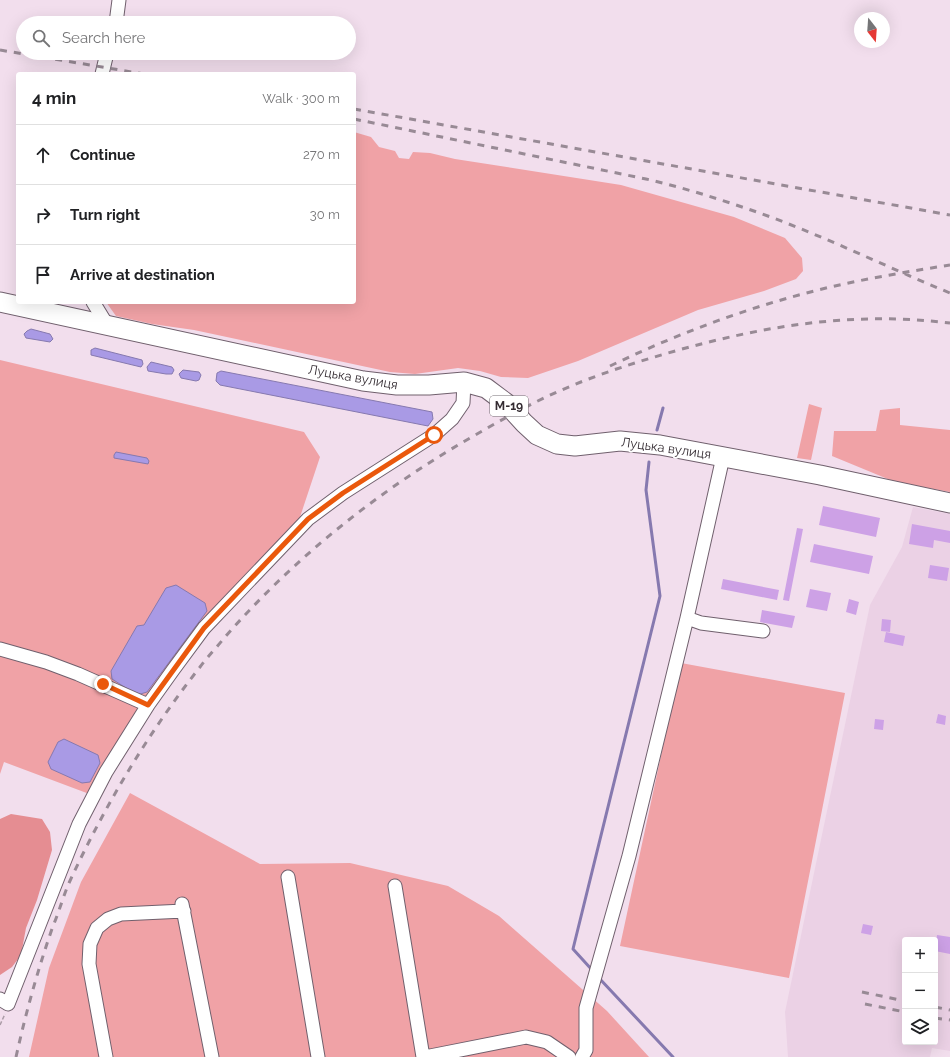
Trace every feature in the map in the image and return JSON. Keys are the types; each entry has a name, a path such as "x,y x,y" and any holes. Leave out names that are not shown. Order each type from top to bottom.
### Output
{"highway":[{"name":"Луцька вулиця","path":"0,302 16,303"},
{"name":"Луцька вулиця","path":"26,304 107,325 363,381 397,385 429,385 464,382 486,388 506,403 537,435 557,444 575,446 620,441 660,445 820,474 950,503"}],"street":[{"path":"117,16 119,0"},
{"path":"102,72 105,60"},
{"path":"94,304 107,325"},
{"path":"0,999 8,1004 79,824 106,772 148,705 204,628 308,519 343,493 434,435 452,419 463,403 464,382"},
{"path":"582,1057 586,1050 586,1008 629,856 687,618 723,457"},
{"path":"687,618 701,623 763,631"},
{"path":"0,649 46,662 148,705"},
{"path":"288,877 318,1057"},
{"path":"395,886 424,1057 526,1037 547,1042 569,1057"},
{"path":"106,1057 89,964 90,944 97,928 108,919 121,914 183,907 212,1057"}],"shaded area":[{"path":"356,133 371,137 379,147 395,151 399,158 409,159 413,152 430,153 455,159 621,185 734,217 785,238 802,258 803,271 796,279 764,291 698,310 578,361 528,378 501,377 480,371 458,368 415,374 390,372 194,330 152,324 116,316 107,304 356,304"},
{"path":"31,329 50,334 53,339 50,342 26,338 24,334"},
{"path":"95,348 142,360 143,364 141,367 91,355 91,350"},
{"path":"0,360 304,432 320,457 299,520 212,614 92,795 4,762 0,774"},
{"path":"151,362 172,367 174,370 172,374 148,371 147,367"},
{"path":"183,370 199,372 201,375 199,380 196,381 181,378 179,374"},
{"path":"221,371 432,412 433,419 428,426 220,385 216,381 217,373"},
{"path":"809,404 822,408 811,460 797,458"},
{"path":"900,408 900,425 950,430 950,492 895,482 832,456 834,431 876,431 880,410"},
{"path":"116,452 147,458 149,461 148,464 114,458"},
{"path":"913,507 950,514 950,1051 932,1048 930,1057 788,1057 785,1012 870,605 902,547"},
{"path":"176,585 205,603 207,611 147,692 137,695 112,679 111,671 137,626 144,625 166,588"},
{"path":"681,663 845,693 789,978 620,946"},
{"path":"64,739 98,755 100,763 90,782 82,783 51,769 48,762 58,742"},
{"path":"130,793 260,864 350,863 448,886 499,916 607,1011 649,1057 29,1057 49,968 81,882"},
{"path":"11,814 42,819 50,832 52,850 37,900 26,928 21,955 12,967 0,975 0,819"}],"building":[{"path":"823,506 880,518 876,537 819,525"},
{"path":"912,524 950,531 950,543 934,540 933,548 909,544"},
{"path":"797,528 803,529 789,601 783,600"},
{"path":"814,544 873,556 869,574 810,562"},
{"path":"930,565 949,568 947,581 928,578"},
{"path":"723,579 779,590 777,600 721,589"},
{"path":"810,589 831,593 827,611 806,607"},
{"path":"849,599 859,602 856,615 846,612"},
{"path":"762,610 795,616 792,628 760,622"},
{"path":"882,619 891,620 890,632 881,631"},
{"path":"886,632 905,636 903,646 884,642"},
{"path":"938,714 946,716 945,725 936,723"},
{"path":"875,719 884,720 883,730 874,729"},
{"path":"863,924 873,926 871,935 861,933"},
{"path":"937,935 950,937 950,954 938,952 938,937"}],"waterway":[{"path":"657,430 663,408"},
{"path":"593,971 573,949 660,596 646,490 649,462"},
{"path":"599,978 673,1057"}],"railway":[{"path":"0,50 16,53"},
{"path":"60,60 132,72"},
{"path":"356,109 950,215"},
{"path":"356,119 646,179 685,189 776,219 950,293"},
{"path":"610,366 661,343 712,323 791,297 851,282 950,265"},
{"path":"16,1057 37,974 67,888 97,826 128,771 181,692 225,637 281,578 342,525 408,477 497,423 557,392 626,366 703,343 773,328 808,323 878,319 950,323"},
{"path":"862,992 902,1000"},
{"path":"865,1004 902,1011"},
{"path":"938,1008 950,1010"},
{"path":"938,1018 950,1020"}],"route":[{"path":"103,684 148,705 204,628 308,519 343,493 434,435"}]}
